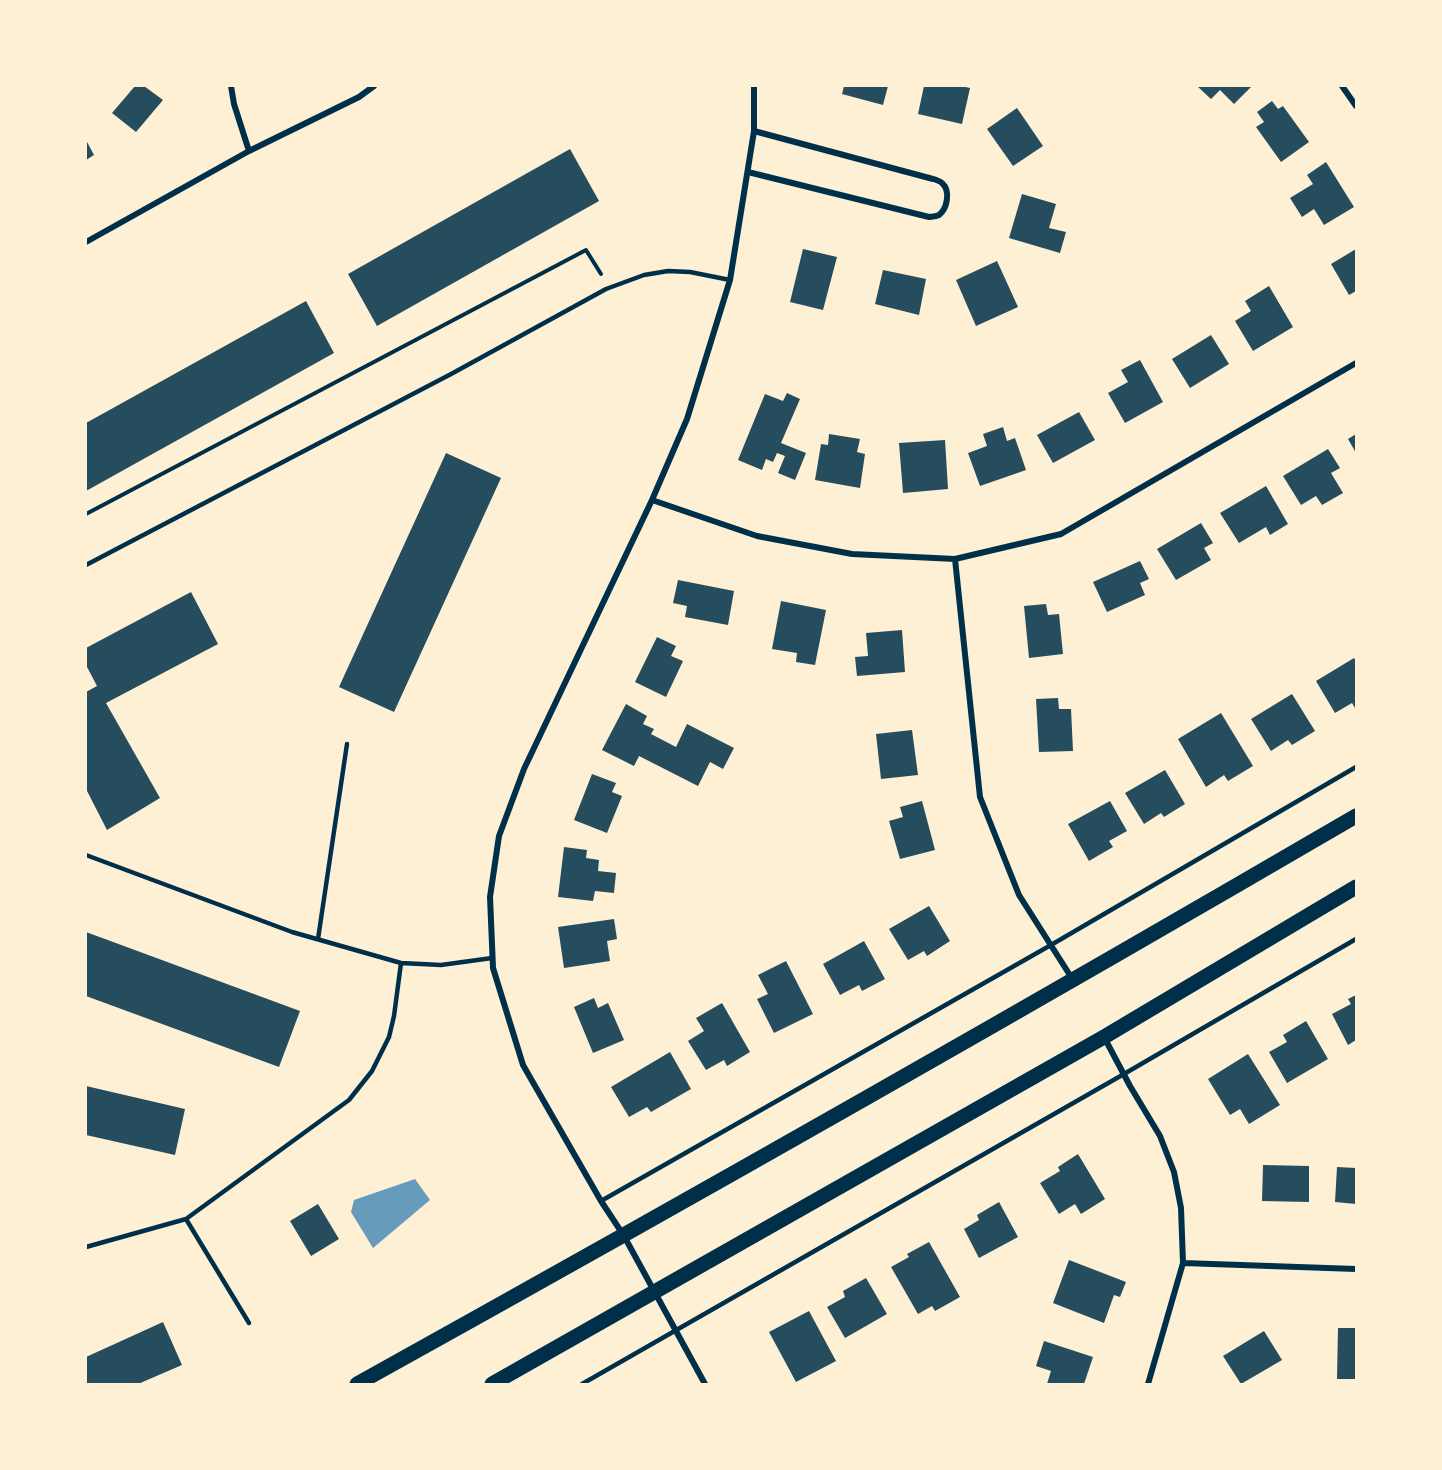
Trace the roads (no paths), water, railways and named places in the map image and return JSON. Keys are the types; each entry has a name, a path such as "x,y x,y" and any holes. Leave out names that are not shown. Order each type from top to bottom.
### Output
{"main road":[{"path":"357,1384 624,1236 1074,980 1356,816"},
{"path":"492,1384 1104,1037 1356,887"}],"street":[{"path":"231,86 234,104 249,151"},
{"path":"86,242 249,151 359,97 374,86"},
{"path":"705,1384 624,1236 600,1201 523,1065 493,968 490,897 500,836 524,769 652,500 687,418 730,280 754,131 754,86"},
{"path":"1342,86 1356,106"},
{"path":"748,172 929,217 941,213 948,199 942,183 933,179 754,131"},
{"path":"652,500 756,536 852,554 955,559 1061,534 1356,363"},
{"path":"955,559 980,797 1019,895 1074,980"},
{"path":"1104,1037 1160,1136 1174,1172 1181,1208 1183,1263 1148,1384"},
{"path":"1183,1263 1356,1269"}],"lane":[{"path":"86,565 453,373 606,289 644,275 668,271 690,272 730,280"},
{"path":"318,939 347,744"},
{"path":"600,1201 1051,945 1356,767"},
{"path":"86,855 292,932 401,963 441,965 492,958"},
{"path":"582,1384 1356,939"},
{"path":"86,1247 186,1219 349,1100 372,1071 389,1037 401,963"},
{"path":"186,1219 249,1323"}],"water":[{"path":"415,1179 430,1200 373,1248 351,1212 354,1200"}]}
